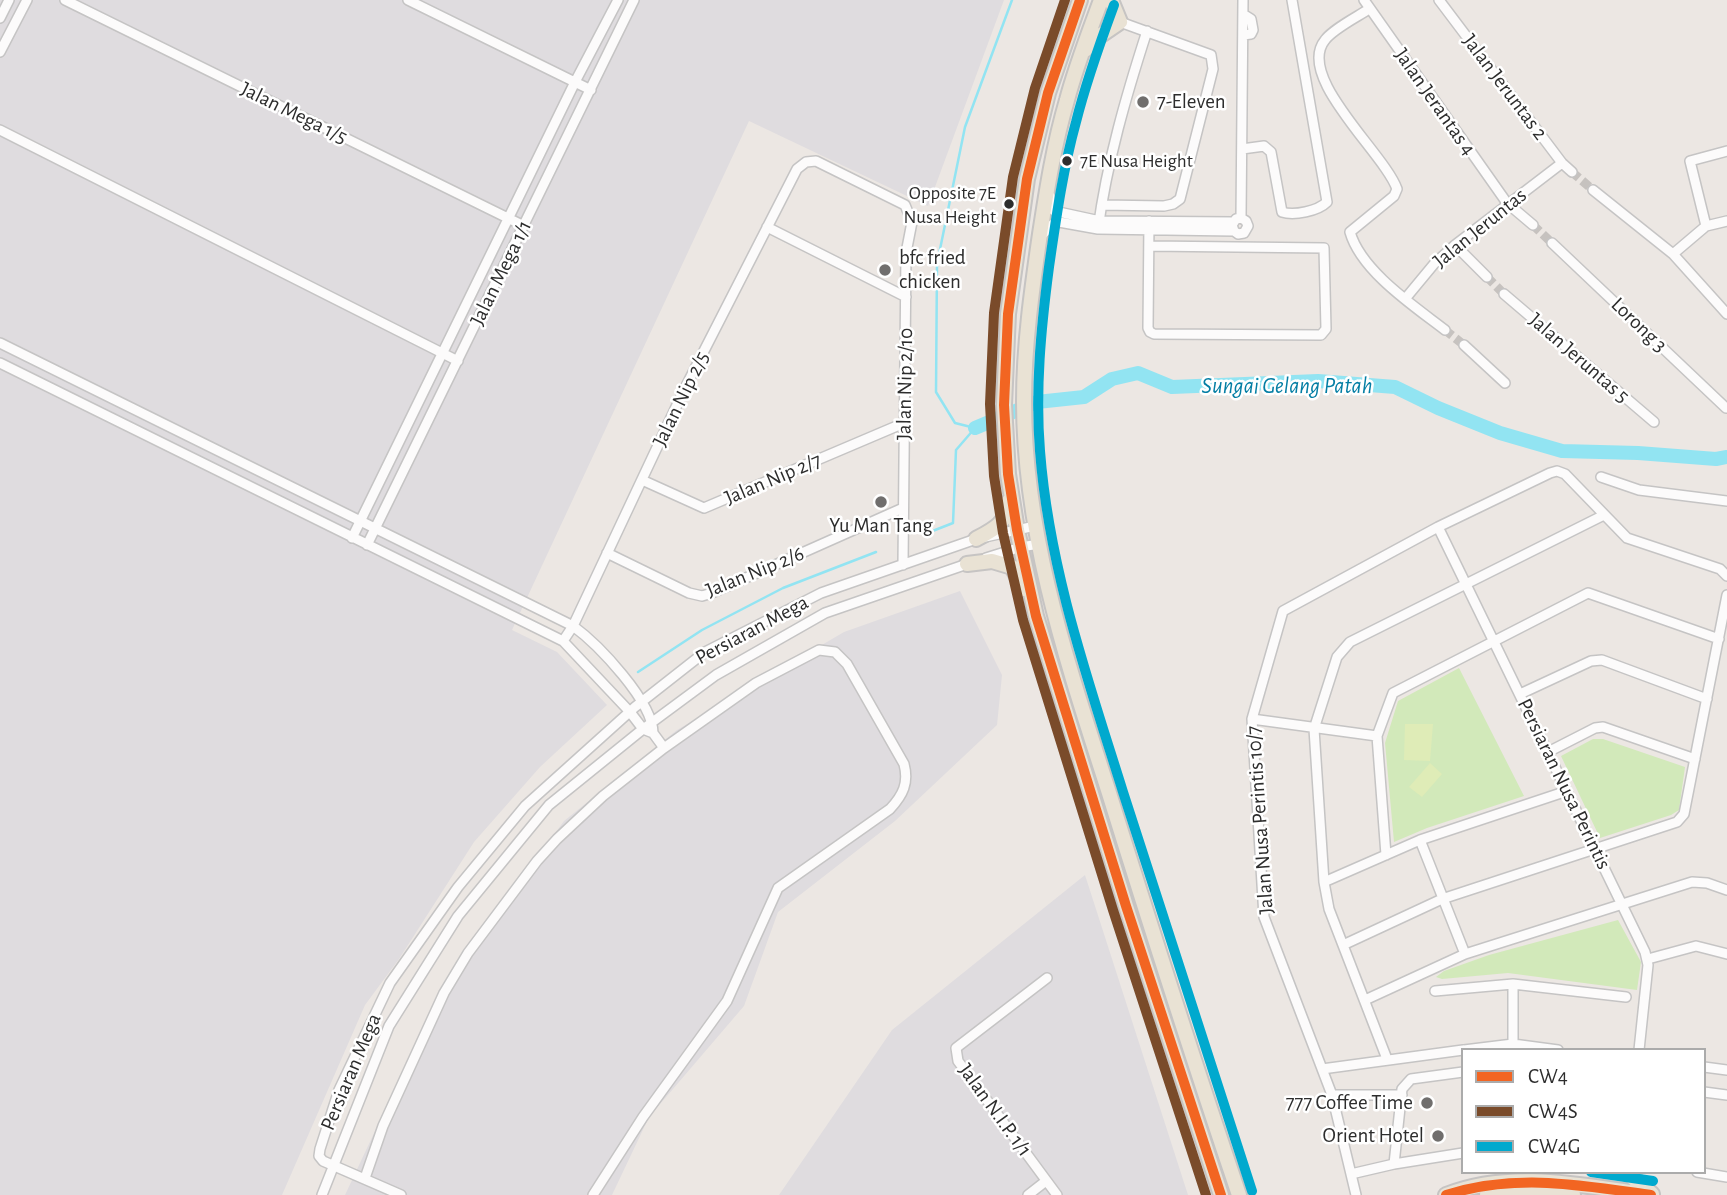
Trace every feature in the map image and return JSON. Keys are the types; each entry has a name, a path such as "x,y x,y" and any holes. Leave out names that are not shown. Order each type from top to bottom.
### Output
{"main road":[{"path":"1080,0 1048,93 1027,179 1009,314 1004,405 1008,474 1036,616 1150,982 1221,1195"},
{"path":"1101,0 1067,99 1048,181 1028,330 1024,406 1028,471 1035,526 1052,612 1239,1195"},
{"path":"1082,54 1098,37 1120,22 1111,0"},
{"path":"976,539 996,529 1007,514 1008,474"},
{"path":"967,564 992,561 1012,567 1036,616"},
{"path":"1591,1187 1620,1174"},
{"path":"1627,1174 1652,1195"},
{"path":"1446,1195 1483,1184 1522,1181 1652,1195"},
{"path":"1487,1195 1541,1191 1573,1195"}],"street":[{"path":"0,18 9,0"},
{"path":"0,52 27,0"},
{"name":"Jalan Mega 1/5","path":"65,0 524,226"},
{"path":"408,0 591,90"},
{"path":"352,538 575,82 618,0"},
{"name":"Jalan Mega 1/1","path":"367,545 634,0"},
{"path":"1040,239 1045,230 1059,222 1099,225 1236,224 1242,149 1243,35 1251,34 1253,30 1251,19 1243,15 1243,0"},
{"path":"1242,149 1264,146 1271,152 1282,212 1288,214 1321,208 1327,202 1292,0"},
{"name":"Jalan Jeruntas 2","path":"1439,0 1562,163 1572,172"},
{"path":"1366,4 1325,38 1319,50 1325,86 1396,189 1394,196 1350,232 1353,243 1389,288 1445,330"},
{"name":"Jalan Jerantas 4","path":"1366,4 1507,203"},
{"path":"1101,205 1164,206 1180,199 1213,69 1210,55 1120,22"},
{"path":"1099,225 1101,205 1129,89 1147,32"},
{"path":"0,130 458,361"},
{"path":"1706,226 1690,161 1727,151"},
{"name":"Jalan Nip 2/10","path":"806,162 816,161 905,205 912,222 906,253 903,565"},
{"name":"Jalan Nip 2/5","path":"563,641 573,626 684,390 797,169 806,162"},
{"name":"Jalan Jeruntas","path":"1405,299 1455,244 1562,163"},
{"path":"1048,181 1050,206 1054,211 1099,225"},
{"path":"1593,190 1673,254 1727,314"},
{"path":"1507,203 1533,225"},
{"path":"1673,254 1706,226 1727,220"},
{"path":"1149,225 1148,328 1154,334 1321,335 1326,329 1324,248 1149,246"},
{"path":"767,228 906,297"},
{"name":"Lorong 3","path":"1552,243 1726,408"},
{"path":"1455,244 1487,277"},
{"name":"Jalan Jeruntas 5","path":"1504,294 1654,422"},
{"path":"0,343 573,626 589,638 643,701 653,721 653,733"},
{"path":"1464,345 1505,383"},
{"path":"0,363 563,641 643,729 653,733 664,748"},
{"name":"Jalan Nip 2/7","path":"642,480 704,508 905,423"},
{"name":"Jalan Nusa Perintis 10/7","path":"1356,1195 1332,1095 1264,917 1252,719 1283,611 1438,527 1550,472 1565,474 1604,515"},
{"path":"1601,477 1639,490 1727,501"},
{"name":"Jalan Nip 2/6","path":"607,553 690,593 702,596 903,508"},
{"path":"1387,1059 1329,909 1324,882 1314,729 1337,657 1350,642 1604,515 1627,538 1720,569 1727,576"},
{"name":"Persiaran Mega","path":"1035,526 976,539 821,593 705,652 630,712 525,806 458,887 390,983 339,1090 319,1156 334,1166 389,1026 458,916 549,805 653,721 716,676 825,613 967,564 1039,544"},
{"name":"Persiaran Nusa Perintis","path":"1438,527 1648,959"},
{"path":"1386,855 1377,736 1393,694 1588,593 1719,639"},
{"path":"1343,945 1443,899 1677,822 1684,814 1727,595"},
{"path":"365,1178 383,1126 431,1017 468,953 537,861 603,796 664,748 757,683 805,655 819,650 835,652 847,664 904,764 905,787 901,797 890,809 778,888 727,1001 643,1117 593,1195"},
{"path":"1520,695 1591,661 1602,660 1707,699"},
{"path":"1252,719 1377,736"},
{"path":"1548,752 1595,728 1603,727 1695,759"},
{"path":"1324,882 1420,840 1567,791"},
{"path":"1420,840 1465,954"},
{"path":"1365,1000 1465,954 1692,882 1707,883 1727,890"},
{"path":"1639,1048 1648,959 1696,946 1727,954"},
{"name":"Jalan N.I.P. 1/1","path":"1047,978 956,1048 956,1055 1057,1195"},
{"path":"1513,984 1513,1047"},
{"path":"1435,990 1513,984 1626,997"},
{"path":"1322,1069 1461,1050"},
{"path":"1706,1068 1727,1070"},
{"path":"1394,1164 1402,1092 1411,1079 1461,1072"},
{"path":"1332,1095 1402,1092"},
{"path":"1706,1092 1727,1095"},
{"path":"1351,1174 1461,1153"},
{"path":"322,1195 334,1166 401,1195"},
{"path":"1622,1193 1625,1174"},
{"path":"1706,1174 1727,1177"},
{"path":"1028,1195 1046,1181"}],"shaded area":[{"path":"0,0 1004,0 928,206 749,121 512,630 557,652 607,705 540,767 474,842 399,959 365,1005 282,1195 0,1195"},
{"path":"960,591 1002,675 997,725 895,821 778,912 744,1006 649,1117 612,1195 345,1195 445,982 564,821 677,730 844,632"},
{"path":"1085,875 1188,1195 779,1195 892,1030"}],"green space":[{"path":"1459,668 1524,796 1427,828 1394,842 1385,743 1398,701"},
{"path":"1405,724 1433,724 1430,761 1404,760"},
{"path":"1593,739 1603,739 1685,767 1679,810 1600,838 1561,756"},
{"path":"1430,763 1442,774 1422,797 1409,787"},
{"path":"1618,920 1641,962 1637,990 1508,973 1442,979 1436,977 1444,971 1489,955"}],"waterway":[{"path":"930,532 953,523 956,450 975,428 955,423 936,392 937,264 965,127 1012,0"},
{"name":"Sungai Gelang Patah","path":"975,428 1037,402 1084,397 1112,379 1138,373 1172,387 1318,381 1395,387 1500,433 1562,451 1716,459 1727,457"},
{"path":"638,672 702,630 783,588 876,552"}],"tunnel":[{"path":"1572,172 1593,190"},
{"path":"1533,225 1552,243"},
{"path":"1487,277 1504,294"},
{"path":"1445,330 1464,345"}],"transit line":[{"name":"CW4S","path":"1065,0 1035,88 1013,177 994,313 990,404 994,476 1003,533 1023,620 1113,910 1206,1195"},
{"name":"CW4","path":"1080,0 1048,93 1027,179 1008,314 1004,405 1008,474 1036,616 1126,906 1221,1195"},
{"name":"CW4G","path":"1114,5 1071,140 1049,267 1039,382 1040,451 1045,495 1061,581 1084,666 1252,1191"},
{"name":"CW4G","path":"1605,1174 1653,1181"},
{"name":"CW4","path":"1446,1195 1472,1188 1523,1183 1574,1185 1651,1195"}],"place":[{"name":"7-Eleven","path":"1143,102"},
{"name":"7E Nusa Height","path":"1067,161"},
{"name":"Opposite 7E Nusa Height","path":"1009,204"},
{"name":"bfc fried chicken","path":"885,270"},
{"name":"Yu Man Tang","path":"881,502"},
{"name":"777 Coffee Time","path":"1427,1103"},
{"name":"Orient Hotel","path":"1438,1136"}]}
